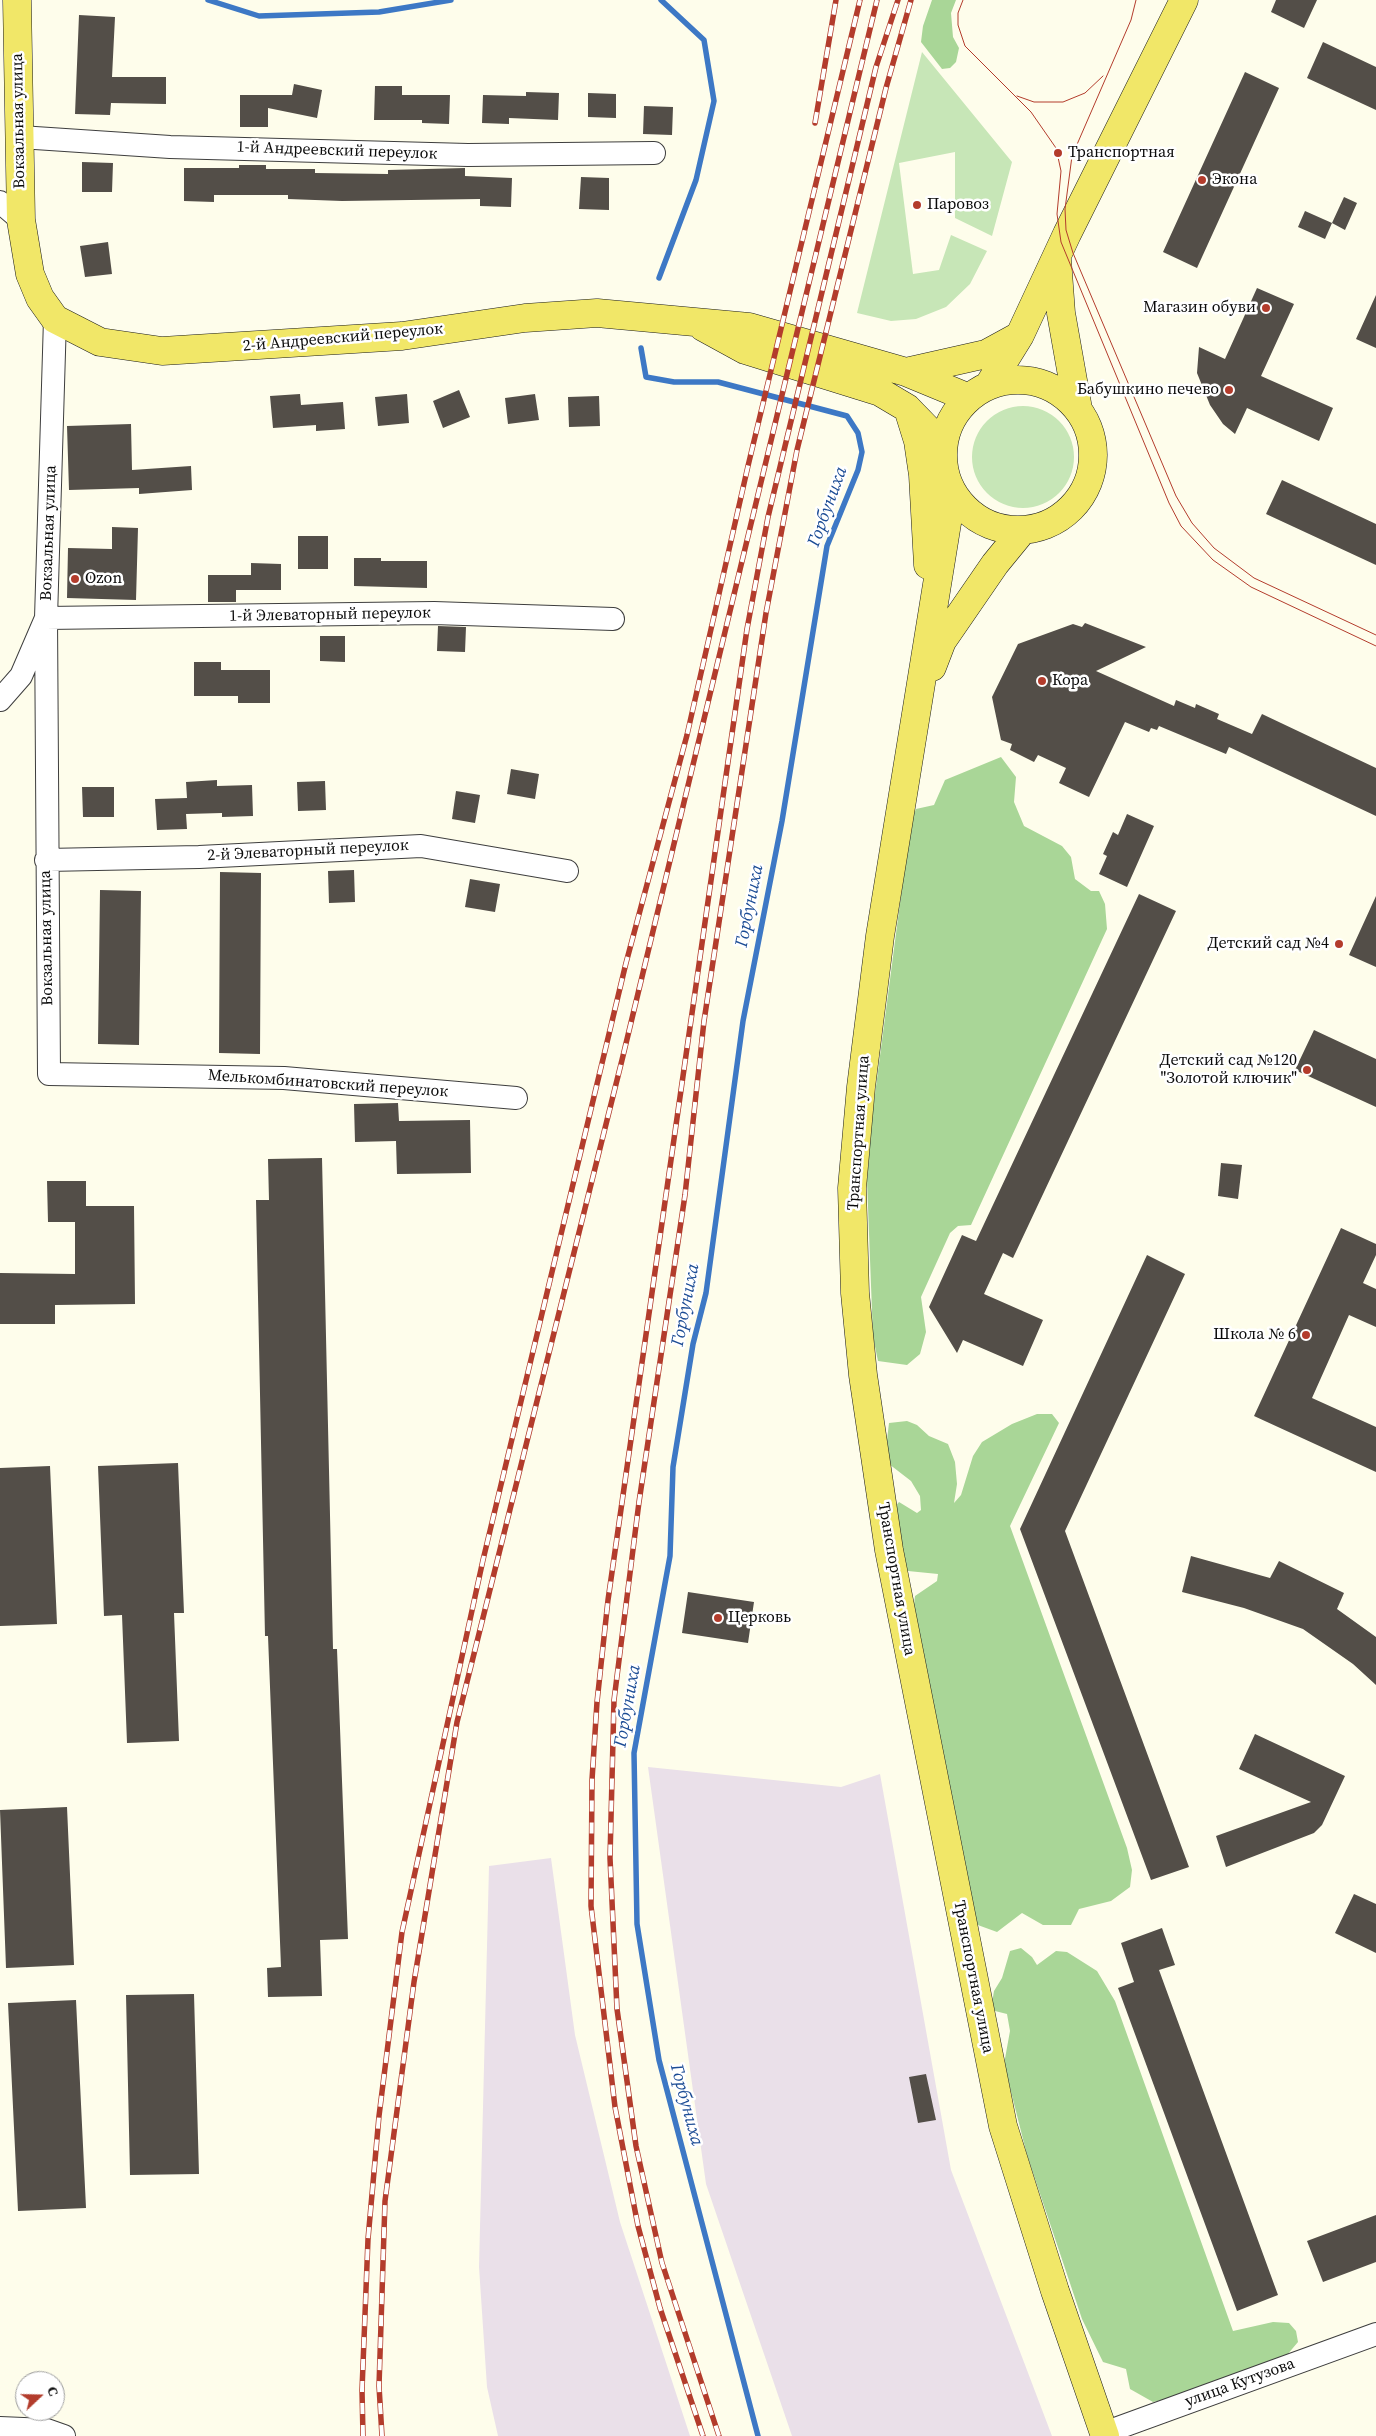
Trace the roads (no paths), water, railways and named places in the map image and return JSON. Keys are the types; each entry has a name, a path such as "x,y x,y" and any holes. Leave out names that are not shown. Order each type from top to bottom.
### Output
{"main road":[{"path":"979,391 1013,380 1037,382 1060,392 1078,408 1087,424 1093,441 1094,459 1089,482 1077,502 1060,518 1040,528 1022,531 1000,529 980,520 963,506 950,488 944,467 943,445 956,411 979,391 1020,335 1184,0"},
{"name":"Вокзальная улица","path":"17,1 21,220 30,274 40,298 55,319"},
{"path":"1057,257 1061,313 1078,408"},
{"name":"2-й Андреевский переулок","path":"55,319 100,342 162,351 402,336 524,318 597,313 749,327 979,391"},
{"path":"695,323 745,350 880,392 907,408 943,445"},
{"path":"906,372 986,354 1020,335"},
{"path":"907,408 918,441 923,475 928,580 927,636"},
{"path":"918,704 927,636 947,523 950,488"},
{"path":"918,704 942,641 995,564 1022,531"},
{"name":"Транспортная улица","path":"918,704 880,936 861,1087 853,1179 855,1293 862,1366 889,1550 1003,2126 1055,2291 1105,2434"}],"street":[{"name":"1-й Андреевский переулок","path":"20,137 170,147 468,155 654,153"},
{"path":"0,202 21,220"},
{"name":"Вокзальная улица","path":"49,1074 46,860 46,618 55,319"},
{"name":"1-й Элеваторный переулок","path":"46,618 434,613 613,619"},
{"path":"0,700 10,674 46,618"},
{"name":"2-й Элеваторный переулок","path":"46,860 199,857 420,846 567,871"},
{"name":"Мелькомбинатовский переулок","path":"49,1074 284,1078 516,1098"},
{"name":"улица Кутузова","path":"1105,2434 1376,2334"},
{"path":"0,2428 47,2430 64,2436"}],"waterway":[{"name":"Горбуниха","path":"208,0 259,16 379,12 451,0"},
{"name":"Горбуниха","path":"659,278 696,180 714,101 704,40 661,0"},
{"name":"Горбуниха","path":"641,348 646,377 674,382 718,382 847,416 858,433 862,452 858,470 827,546 782,821 743,1021 706,1293 693,1344 673,1467 670,1556 634,1753 637,1924 659,2060 758,2436"}],"tram line":[{"path":"963,0 958,13 958,25 965,46 1031,112 1056,148 1061,171 1057,214 1061,242 1169,503 1181,526 1213,560 1251,587 1376,646"},
{"path":"1136,0 1131,20 1072,156 1065,209 1066,230 1073,253 1176,496 1192,523 1214,548 1254,578 1376,635"},
{"path":"1017,96 1034,102 1063,102 1085,93 1103,76"}],"railway":[{"path":"815,123 836,0"},
{"path":"363,2436 362,2390 368,2239 379,2116 402,1932 483,1560 626,963 687,735 748,466 860,0"},
{"path":"382,2436 379,2386 385,2201 414,1982 457,1722 622,1060 877,0"},
{"path":"703,2436 660,2308 638,2226 615,2107 591,1906 592,1780 597,1702 608,1600 747,629 768,517 876,67 898,0"},
{"path":"719,2436 662,2263 636,2146 617,2009 610,1858 614,1700 639,1502 685,1195 704,1021 766,613 797,450 886,88 911,0"}],"place":[{"name":"Транспортная","path":"1058,153"},
{"name":"Экона","path":"1202,180"},
{"name":"Паровоз","path":"917,205"},
{"name":"Магазин обуви","path":"1266,308"},
{"name":"Бабушкино печево","path":"1229,390"},
{"name":"Ozon","path":"75,579"},
{"name":"Кора","path":"1042,681"},
{"name":"Детский сад №4","path":"1339,944"},
{"name":"Детский сад №120 \"Золотой ключик\"","path":"1307,1070"},
{"name":"Школа № 6","path":"1306,1335"},
{"name":"Церковь","path":"718,1618"}]}
